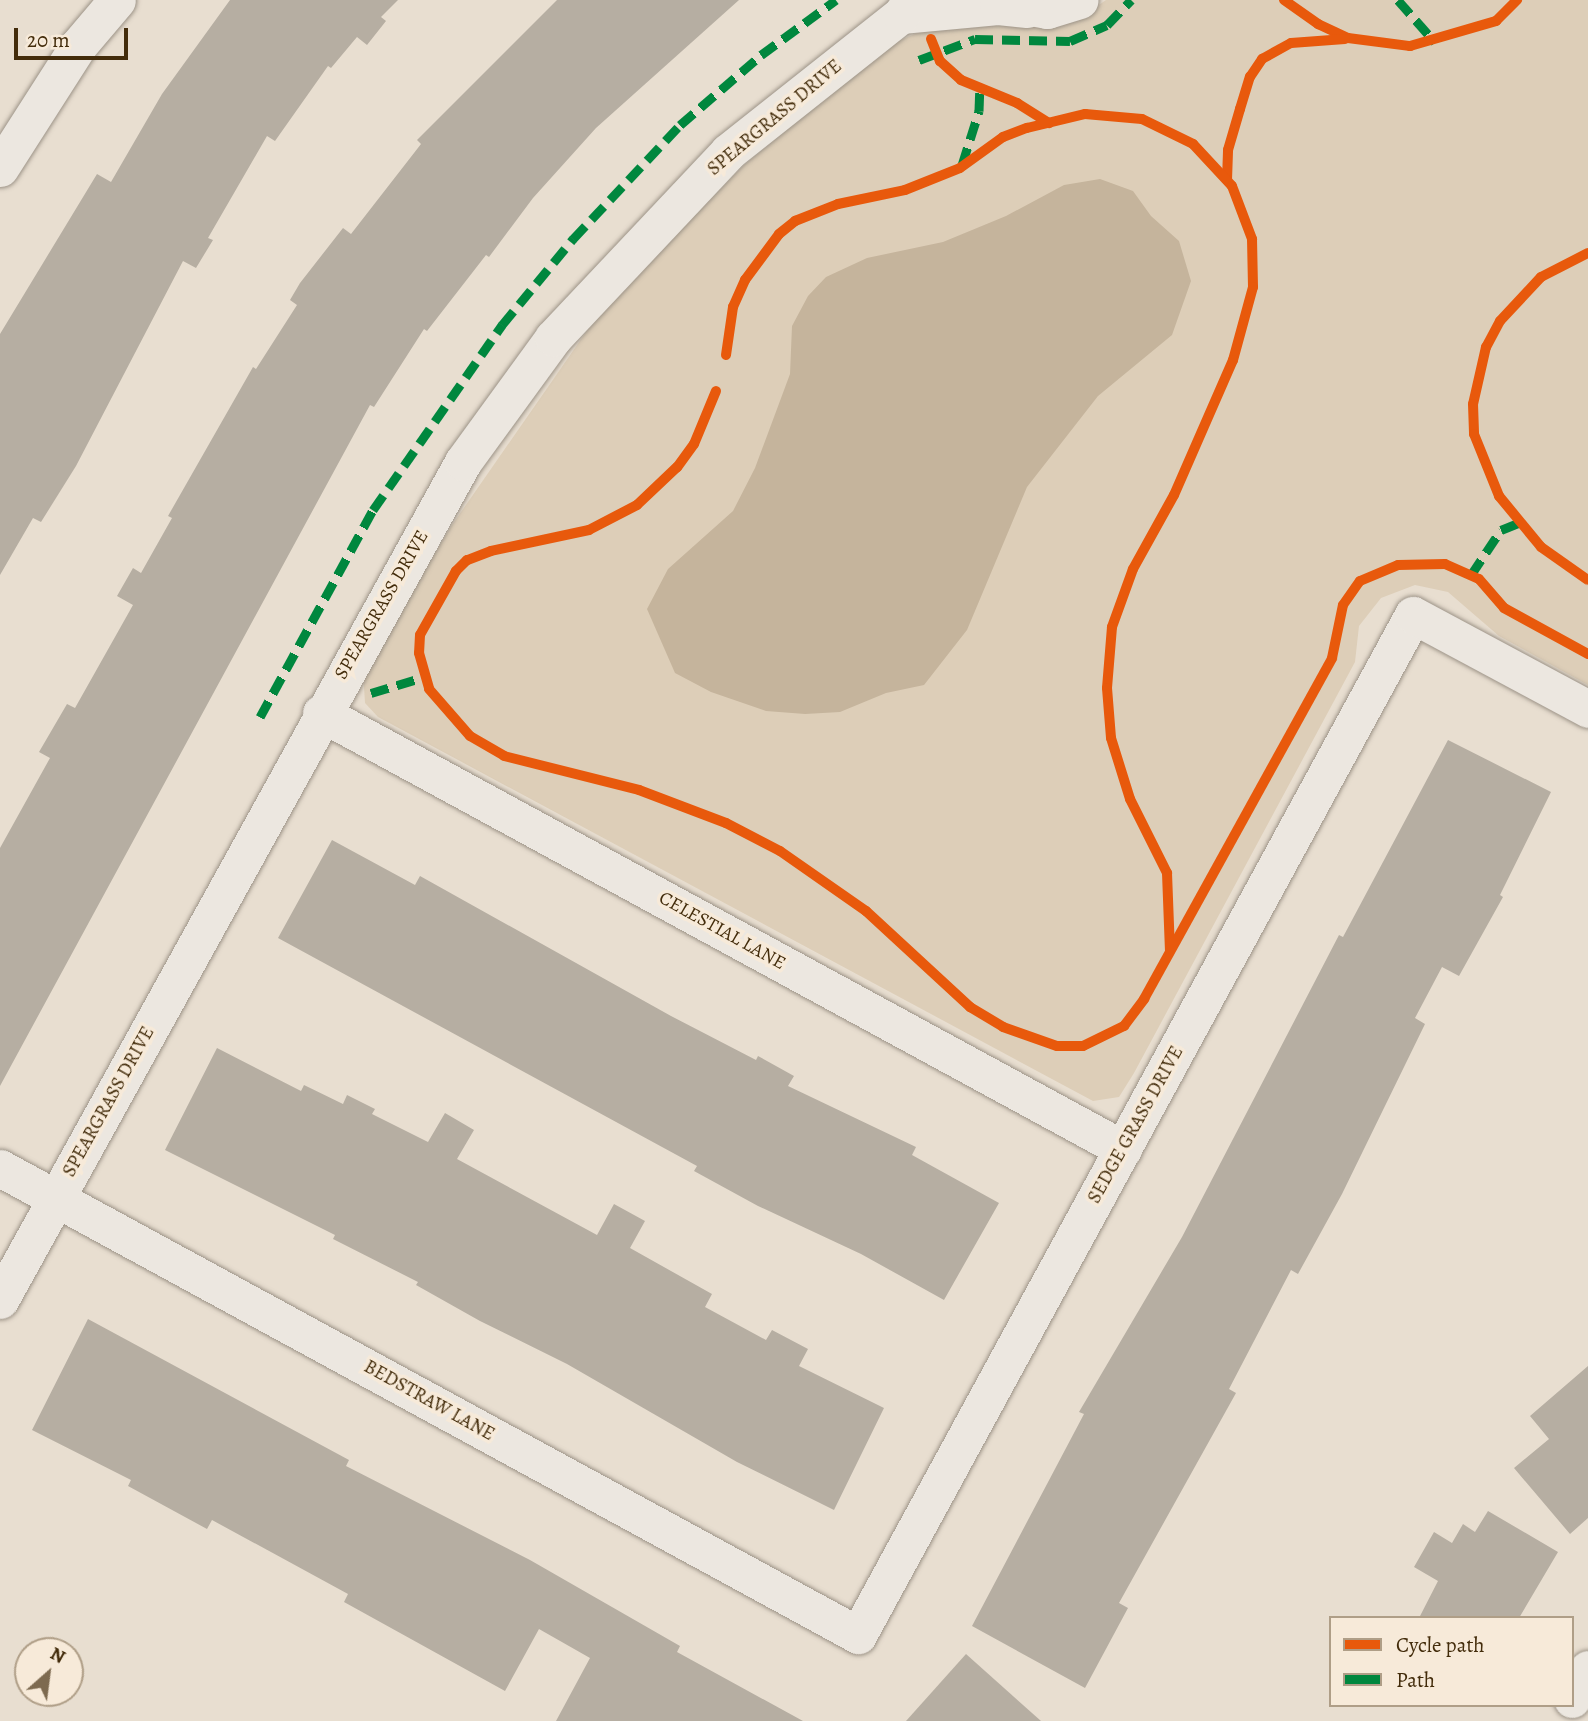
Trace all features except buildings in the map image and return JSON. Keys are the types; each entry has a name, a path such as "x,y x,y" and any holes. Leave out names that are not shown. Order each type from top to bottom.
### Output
{"street":[{"path":"0,168 78,47 117,0"},
{"name":"SPEARGRASS DRIVE","path":"0,1300 321,713 463,462 553,338 728,152 906,7 1014,5 1061,8 1080,0"},
{"name":"SEDGE GRASS DRIVE","path":"859,1635 1413,615 1588,709"},
{"name":"CELESTIAL LANE","path":"321,713 1123,1149"},
{"name":"BEDSTRAW LANE","path":"0,1168 859,1635"},
{"path":"1574,1695 1588,1669"}],"shaded area":[{"path":"1106,0 1588,0 1588,685 1499,636 1448,592 1415,585 1381,598 1359,626 1355,662 1134,1073 1119,1097 1093,1101 378,717 365,703 363,671 452,525 600,312 743,166 887,46 947,20 1083,16"},
{"path":"1100,179 1133,191 1151,216 1179,241 1191,281 1172,335 1098,396 1027,487 967,630 924,685 886,693 840,712 805,714 766,711 711,692 675,673 647,609 668,569 733,511 755,468 790,374 792,326 808,296 826,277 867,258 943,242 1006,216 1064,185"}],"marked path":[{"path":"260,717 373,510 502,325 573,239 680,125 761,55 836,0"},
{"path":"919,60 975,39 1070,41 1107,25 1131,0"},
{"path":"1398,0 1435,42"},
{"path":"962,165 979,111 980,87"},
{"path":"1471,575 1501,530 1518,523"},
{"path":"371,693 424,677"}],"cycle path":[{"path":"1284,0 1318,24 1348,38 1410,46 1496,21 1517,0"},
{"path":"931,39 940,61 961,80 1017,103 1049,123"},
{"path":"1227,180 1228,150 1250,77 1262,59 1291,43 1345,39"},
{"path":"726,355 733,307 745,280 779,234 795,221 838,204 905,190 960,168 1003,137 1027,128 1085,114 1142,119 1193,144 1232,186 1252,239 1253,287 1233,360 1174,495 1133,569 1112,627 1107,688 1111,738 1130,799 1167,873 1170,951"},
{"path":"1588,253 1541,277 1500,321 1486,347 1473,404 1474,434 1499,496 1541,547 1588,580"},
{"path":"716,391 694,444 677,467 637,505 589,530 491,551 467,560 456,571 420,635 419,653 429,689 470,736 504,756 639,790 726,823 780,851 866,911 970,1007 1003,1027 1057,1046 1083,1046 1124,1026 1144,999 1332,658 1343,605 1360,581 1398,565 1445,564 1479,579 1504,608 1588,654"}]}
